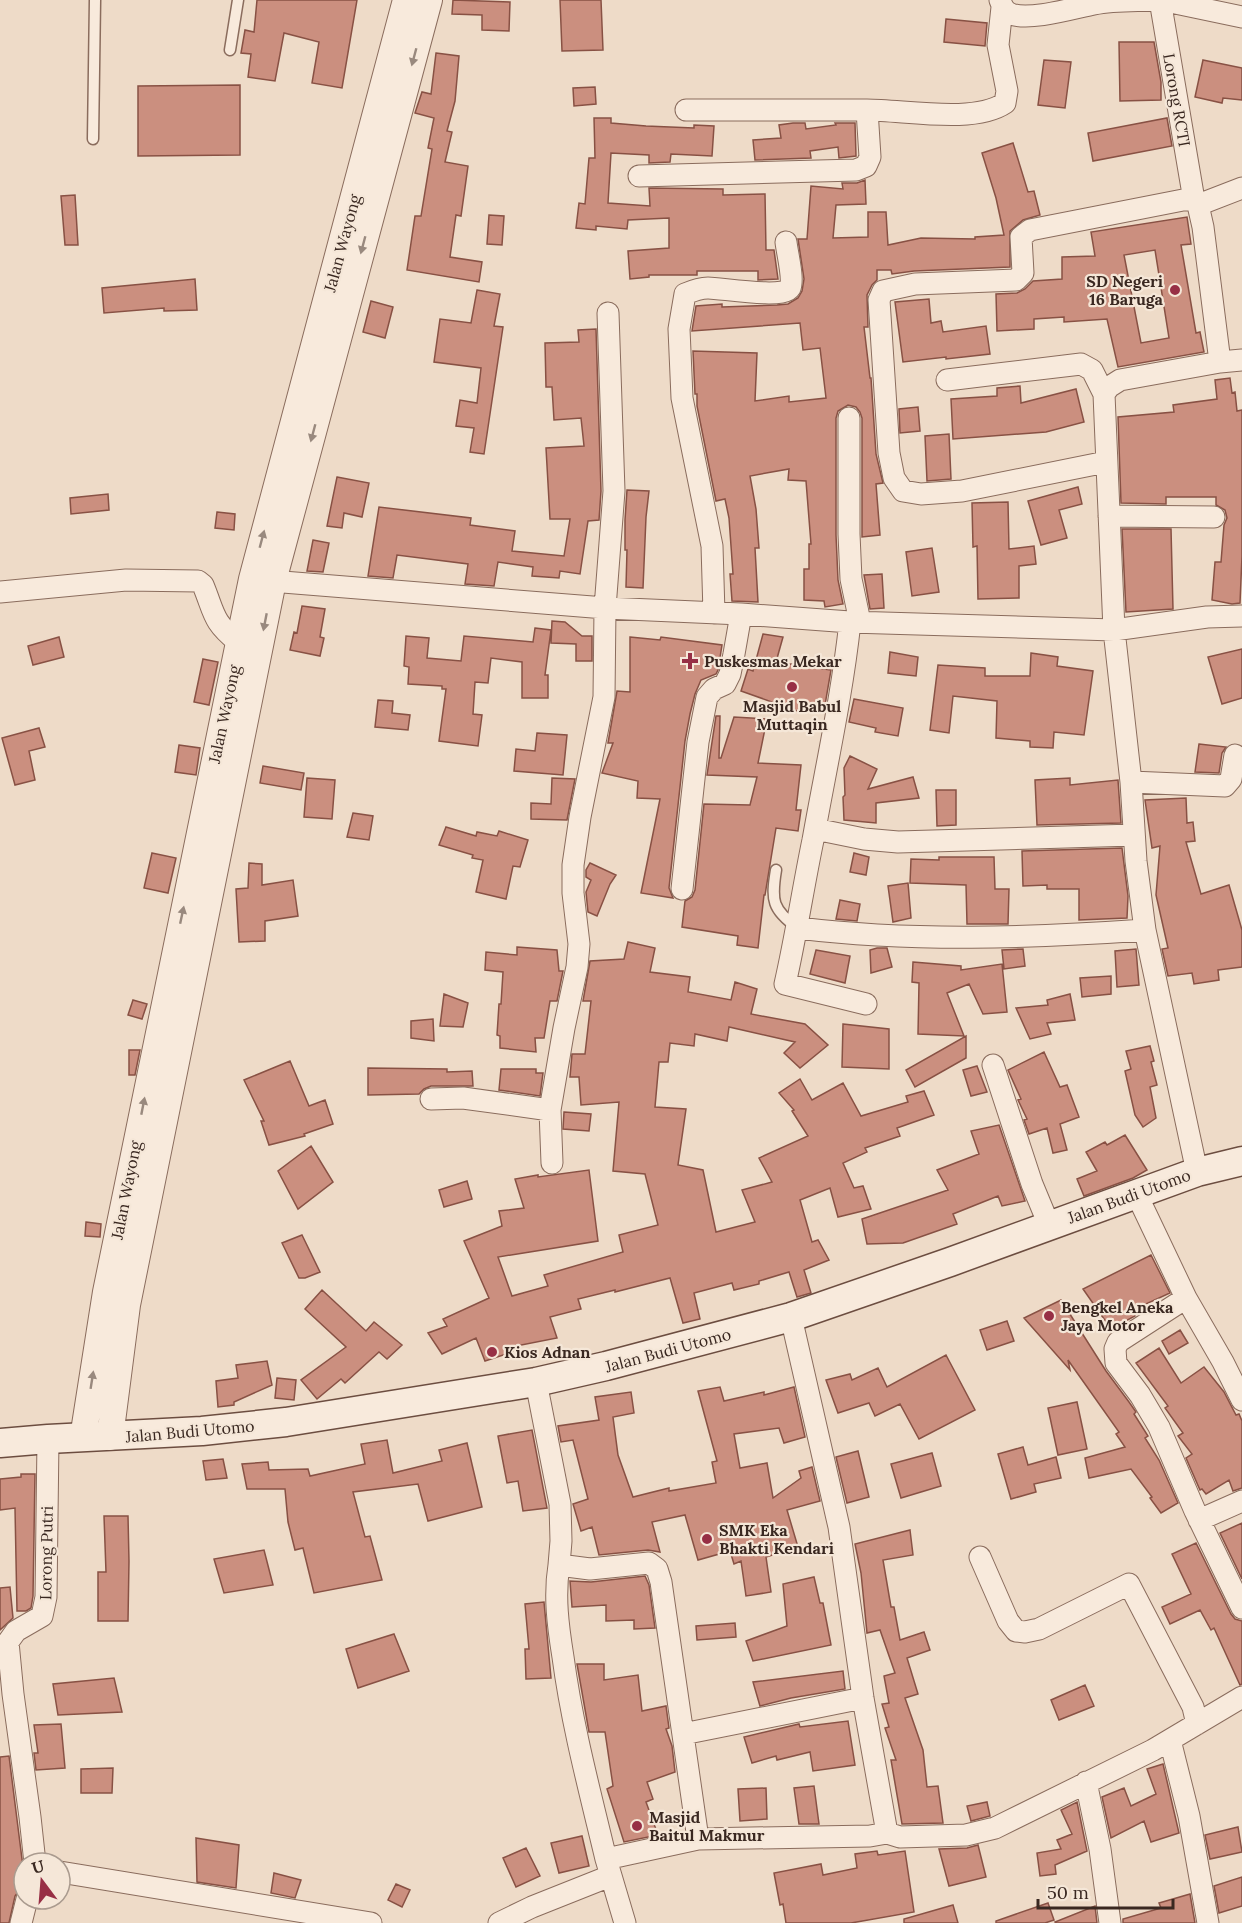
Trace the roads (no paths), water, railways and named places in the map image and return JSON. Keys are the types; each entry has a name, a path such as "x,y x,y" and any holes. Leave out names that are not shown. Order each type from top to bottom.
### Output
{"main road":[{"name":"Jalan Budi Utomo","path":"0,1443 202,1431 286,1422 536,1382 606,1366 790,1317 950,1262 1136,1193 1197,1172 1242,1161"}],"street":[{"name":"Jalan Wayong","path":"97,1437 127,1305 262,580 406,0"},
{"name":"Jalan Wayong","path":"97,1437 106,1293 238,642 262,580 429,0"},
{"path":"1001,4 1010,14 1032,15 1071,10 1096,3 1155,0"},
{"path":"1160,0 1242,17"},
{"name":"Lorong RCTI","path":"1160,0 1196,202 1203,227 1220,362"},
{"path":"686,110 867,110 934,114 979,113 995,109 1005,103 1007,91 998,45 1001,4"},
{"path":"639,176 856,170 866,166 870,157 867,110"},
{"path":"1106,462 962,491 921,494 903,491 894,478 889,453 879,300 883,291 915,284 1016,280 1023,273 1021,237 1030,230 1183,200 1196,202 1242,188"},
{"path":"714,613 712,546 682,398 679,328 682,305 685,294 706,288 786,292 791,281 786,242"},
{"path":"552,1163 550,1110 560,1046 577,967 579,944 573,893 573,865 580,817 604,697 605,608 614,491 608,313"},
{"path":"1104,394 1109,387 1120,380 1242,360"},
{"path":"947,380 1081,364 1092,370 1104,394 1114,630 1145,930 1197,1172"},
{"path":"849,418 849,546 855,622 798,928 785,984 866,1004"},
{"path":"1108,516 1214,517"},
{"path":"0,592 126,580 198,580 203,585 217,622 238,642"},
{"path":"262,580 605,608 855,622 1114,630 1207,617 1242,616"},
{"path":"682,889 698,742 707,696 714,688 725,684 730,674 741,614"},
{"path":"1131,782 1225,786 1231,779 1235,755"},
{"path":"815,829 864,839 898,842 1134,835"},
{"path":"798,928 876,934 975,936 1145,930"},
{"path":"993,1065 1032,1184 1049,1225"},
{"path":"432,1099 463,1098 550,1110"},
{"path":"1136,1193 1186,1298 1242,1400"},
{"path":"1186,1298 1118,1342 1115,1349 1116,1363 1140,1395 1159,1427 1199,1520 1242,1608"},
{"path":"790,1317 839,1527 863,1698 887,1833"},
{"path":"536,1382 562,1521 556,1597 565,1670 573,1718 608,1867 625,1923"},
{"name":"Lorong Putri","path":"34,1851 30,1817 10,1746 8,1642 16,1631 44,1613 48,1439"},
{"path":"1199,1520 1242,1501"},
{"path":"980,1557 1008,1621 1016,1631 1039,1629 1129,1584 1193,1707 1197,1724"},
{"path":"559,1565 590,1569 649,1563 657,1569 661,1582 698,1839"},
{"path":"499,1923 608,1867 698,1839 870,1836 887,1833 900,1837 966,1835 995,1828 1170,1740 1242,1697"},
{"path":"683,1734 863,1698"},
{"path":"1170,1740 1190,1816 1208,1923"},
{"path":"1086,1782 1100,1849 1110,1923"},
{"path":"72,1874 371,1923"}],"lane":[{"path":"93,139 95,0"},
{"path":"230,50 238,0"},
{"path":"776,870 772,890 777,910 798,928"}],"place":[{"name":"SD Negeri 16 Baruga","path":"1175,290"},
{"name":"Puskesmas Mekar","path":"690,661"},
{"name":"Masjid Babul Muttaqin","path":"792,687"},
{"name":"Bengkel Aneka Jaya Motor","path":"1049,1316"},
{"name":"Kios Adnan","path":"492,1352"},
{"name":"SMK Eka Bhakti Kendari","path":"707,1539"},
{"name":"Masjid Baitul Makmur","path":"637,1826"}]}
